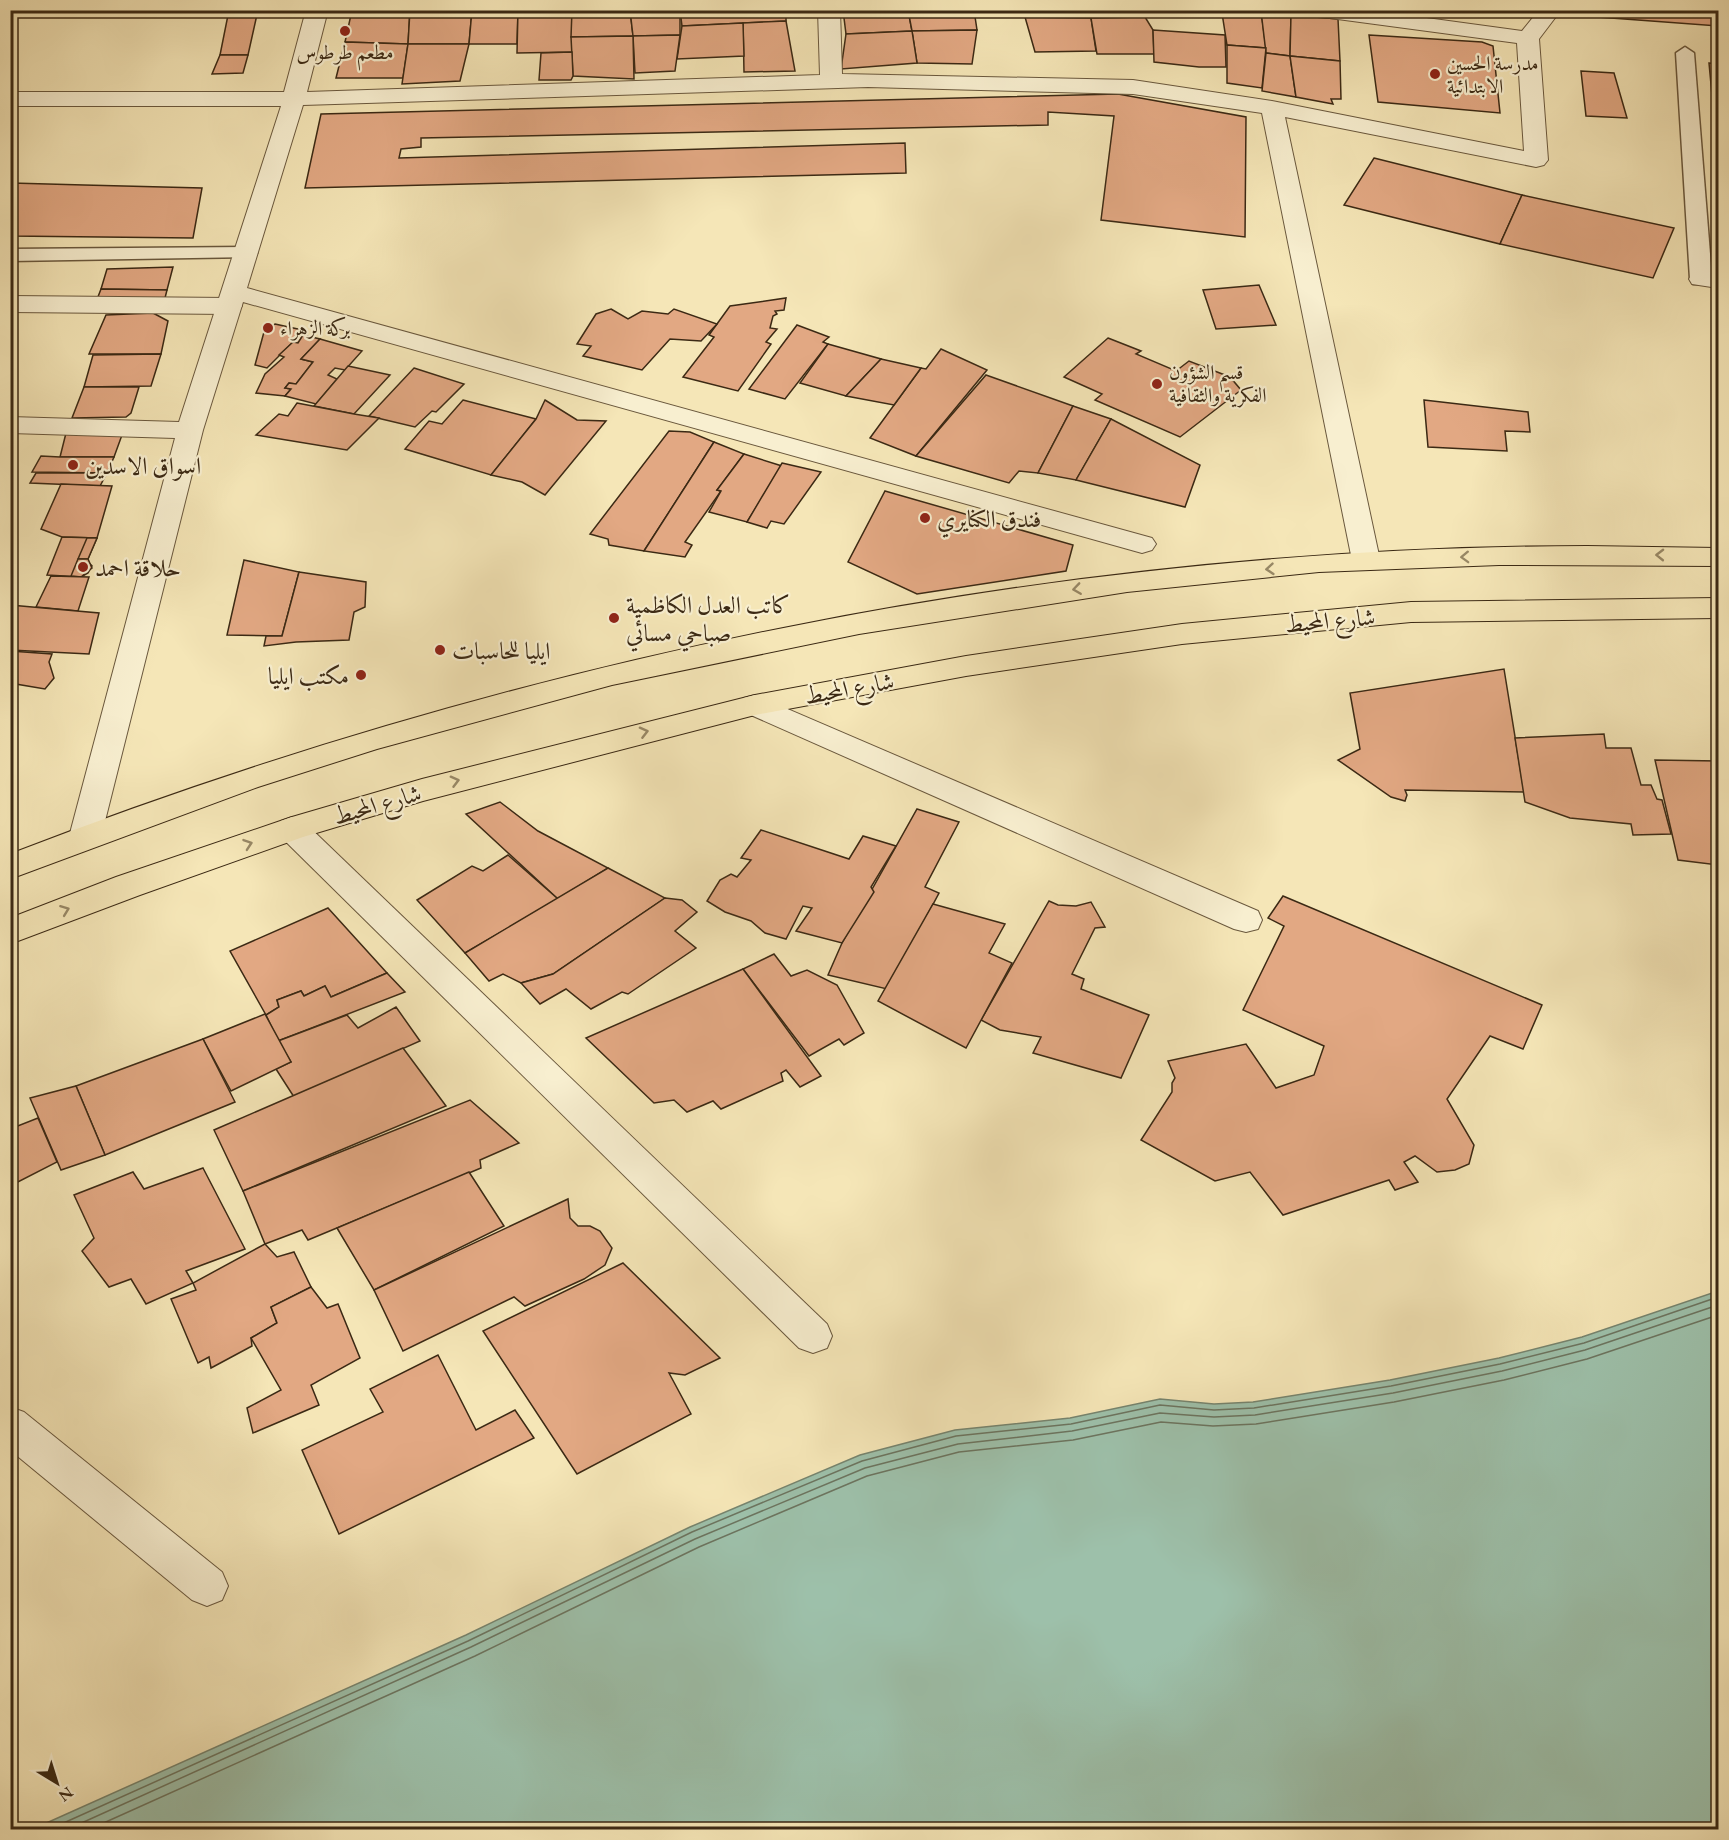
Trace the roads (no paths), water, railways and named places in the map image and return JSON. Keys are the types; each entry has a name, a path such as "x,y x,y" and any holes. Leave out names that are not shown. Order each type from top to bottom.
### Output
{"main road":[{"path":"10,867 225,786 389,735 555,689 730,648 895,617 1168,576 1366,560 1640,555 1719,557"},
{"name":"شارع المحيط","path":"10,932 128,886 292,829 434,787 754,705 966,666 1182,634 1411,612 1719,608"}],"street":[{"path":"85,837 190,429 294,99 306,44 317,10"},
{"path":"829,10 831,81"},
{"path":"1315,10 1528,38"},
{"path":"10,99 294,99 831,81 1133,87 1272,108 1536,160 1528,38 1551,10"},
{"path":"1272,108 1366,560"},
{"path":"10,304 232,299 1142,544"},
{"path":"10,425 190,429"},
{"path":"754,705 1246,920"},
{"path":"292,829 813,1336"},
{"path":"10,1425 207,1586"}],"lane":[{"path":"1685,53 1710,280"},
{"path":"10,255 246,253"}],"water":[{"path":"1718,1291 1718,1829 33,1829 466,1635 690,1527 860,1455 955,1430 1070,1418 1160,1399 1214,1404 1253,1402 1390,1380 1499,1358 1582,1337"}],"place":[{"name":"مطعم طرطوس","path":"345,31"},
{"name":"مدرسة الحسين الابتدائية","path":"1435,74"},
{"name":"بركة الزهراء","path":"268,328"},
{"name":"قسم الشؤون الفكرية والثقافية","path":"1157,384"},
{"name":"اسواق الاسدين","path":"73,465"},
{"name":"فندق الكنايري","path":"925,518"},
{"name":"حلاقة احمد","path":"83,567"},
{"name":"كاتب العدل الكاظمية صباحي مسائي","path":"614,618"},
{"name":"ايليا للحاسبات","path":"440,650"},
{"name":"مكتب ايليا","path":"361,675"}]}
